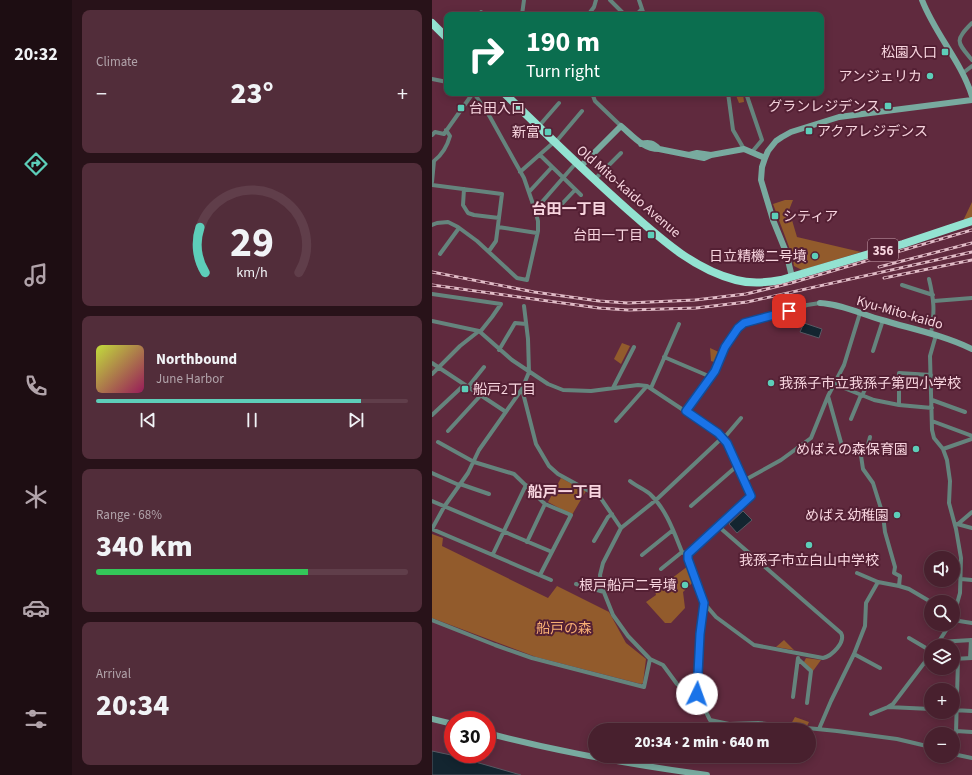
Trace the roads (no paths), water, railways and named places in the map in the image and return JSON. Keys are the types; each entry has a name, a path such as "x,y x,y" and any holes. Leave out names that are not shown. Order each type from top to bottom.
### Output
{"highway":[{"path":"433,26 444,35"},
{"name":"Old Mito-kaido Avenue","path":"507,96 594,180 658,235 690,260 728,278 752,283 771,282 792,277"},
{"name":"356","path":"792,277 896,246 972,221"}],"street":[{"path":"522,12 524,0"},
{"path":"591,12 596,0"},
{"path":"610,0 622,12"},
{"path":"639,0 643,12"},
{"path":"922,0 935,29 963,73 972,96"},
{"path":"639,12 642,9"},
{"path":"972,23 960,36 959,40 962,48 972,60"},
{"path":"963,73 972,66"},
{"path":"432,79 444,81"},
{"path":"433,133 444,134 472,96"},
{"path":"432,225 448,222 459,228 489,251 517,278 527,280 537,233 538,221 535,210 520,172 490,117 476,96"},
{"path":"593,96 595,101 641,144 653,149 704,158 711,155 744,149 765,158"},
{"path":"728,96 733,130 744,149"},
{"path":"747,96 762,140 752,152"},
{"path":"792,277 786,252 773,220 763,187 761,174 765,158 772,146 782,137 792,132 839,117 972,100"},
{"path":"538,126 559,103"},
{"path":"520,172 555,143 582,111"},
{"path":"535,210 563,178 621,126"},
{"path":"432,182 434,162 442,155 450,136 446,130"},
{"path":"594,180 621,153"},
{"path":"540,155 581,195"},
{"path":"529,192 552,167"},
{"path":"432,185 502,194 496,241 489,251"},
{"path":"464,189 463,205 468,213 499,218"},
{"path":"559,207 575,190"},
{"path":"498,227 537,233"},
{"path":"440,254 459,228"},
{"path":"929,279 934,301 933,334 930,356 933,435 943,449 949,468 949,503 957,524 961,558 959,595"},
{"path":"902,285 933,295"},
{"path":"432,294 501,304 492,318 479,331 460,346 432,374"},
{"path":"934,301 972,298"},
{"path":"686,411 715,371 728,341 744,323 820,303"},
{"name":"Kyu-Mito-kaido","path":"820,303 834,305 933,334 958,342 972,349"},
{"path":"524,306 529,372 522,389 479,450 474,462 432,527 551,580"},
{"path":"745,480 781,460 811,438 828,396 844,365 860,313"},
{"path":"873,351 883,320"},
{"path":"432,321 479,331 499,350 529,372 548,384 563,390 591,391 638,385 649,387 686,411 723,438 732,451 751,496 688,554"},
{"path":"499,350 515,323 526,324"},
{"path":"616,421 649,387 679,324"},
{"path":"613,388 634,347"},
{"path":"664,357 711,377"},
{"path":"432,363 506,412"},
{"path":"432,415 466,386 484,367"},
{"path":"899,405 899,373 931,375"},
{"path":"851,419 870,378"},
{"path":"834,384 874,400 899,405 932,408"},
{"path":"522,389 536,444 549,466 558,474 600,497 621,528"},
{"path":"448,431 481,395"},
{"path":"828,396 842,446 862,449 868,445 870,437"},
{"path":"932,400 965,412"},
{"path":"697,694 680,687 663,665 650,659 620,626 604,592 600,581 600,575 603,564 621,528 656,500 723,438 741,418"},
{"path":"932,421 972,436"},
{"path":"943,449 972,439"},
{"path":"438,442 474,462 514,474 546,504 571,515 540,575"},
{"path":"860,449 863,469 873,483 879,501 885,532 893,559 894,573 900,576 899,586"},
{"path":"691,506 738,465"},
{"path":"432,472 459,484 489,494"},
{"path":"630,480 648,492 656,500 664,511 682,552 688,554"},
{"path":"493,554 526,486"},
{"path":"432,501 552,552"},
{"path":"527,542 546,504"},
{"path":"957,524 972,512"},
{"path":"594,541 608,517 612,514"},
{"path":"957,524 972,528"},
{"path":"688,554 688,559 704,603 716,617 754,646 823,658 826,658 831,654 842,641 842,634 718,526"},
{"path":"642,555 672,530"},
{"path":"661,570 682,552"},
{"path":"857,573 878,582 909,589 924,598"},
{"path":"961,579 972,580"},
{"path":"819,729 830,701 854,654 865,626 866,603 878,582"},
{"path":"576,584 604,592"},
{"path":"704,603 700,634 697,694 711,721 729,724 777,724 897,739 924,745"},
{"path":"432,620 532,658 644,687 650,659"},
{"path":"960,620 972,623"},
{"path":"909,638 924,648"},
{"path":"960,641 972,640 971,658 960,659"},
{"path":"793,696 798,654"},
{"path":"854,654 880,668"},
{"path":"798,659 811,671 807,703"},
{"path":"871,714 888,707 924,666"},
{"path":"888,707 924,709"},
{"path":"960,710 972,711"},
{"path":"432,719 444,722"},
{"path":"955,719 956,732 972,732"},
{"path":"496,735 637,765 707,775"},
{"path":"960,755 972,758"}],"water":[{"path":"804,323 822,329 819,338 800,332"},
{"path":"743,511 752,520 737,533 729,524"},
{"path":"432,751 444,754 444,763 479,763 521,775 432,775"}],"railway":[{"path":"432,272 534,292 599,301 628,303 695,300 746,294 791,283 972,230"},
{"path":"879,267 972,243"},
{"path":"432,285 599,308 628,310 696,308 747,302 972,252"},
{"path":"884,278 972,260"}],"place":[{"name":"松園入口","path":"945,52"},
{"name":"アンジェリカ","path":"930,76"},
{"name":"グランレジデンス","path":"888,106"},
{"name":"台田入口","path":"461,108"},
{"name":"アクアレジデンス","path":"809,131"},
{"name":"新富","path":"548,132"},
{"name":"シティア","path":"775,216"},
{"name":"台田一丁目","path":"651,235"},
{"name":"日立精機二号墳","path":"815,256"},
{"name":"我孫子市立我孫子第四小学校","path":"771,383"},
{"name":"船戸2丁目","path":"465,389"},
{"name":"めばえの森保育園","path":"916,449"},
{"name":"めばえ幼稚園","path":"897,515"},
{"name":"我孫子市立白山中学校","path":"809,545"},
{"name":"根戸船戸二号墳","path":"685,585"}],"district":[{"name":"台田一丁目","path":"569,209"},
{"name":"船戸一丁目","path":"565,492"}],"park label":[{"name":"船戸の森","path":"564,628"}]}
